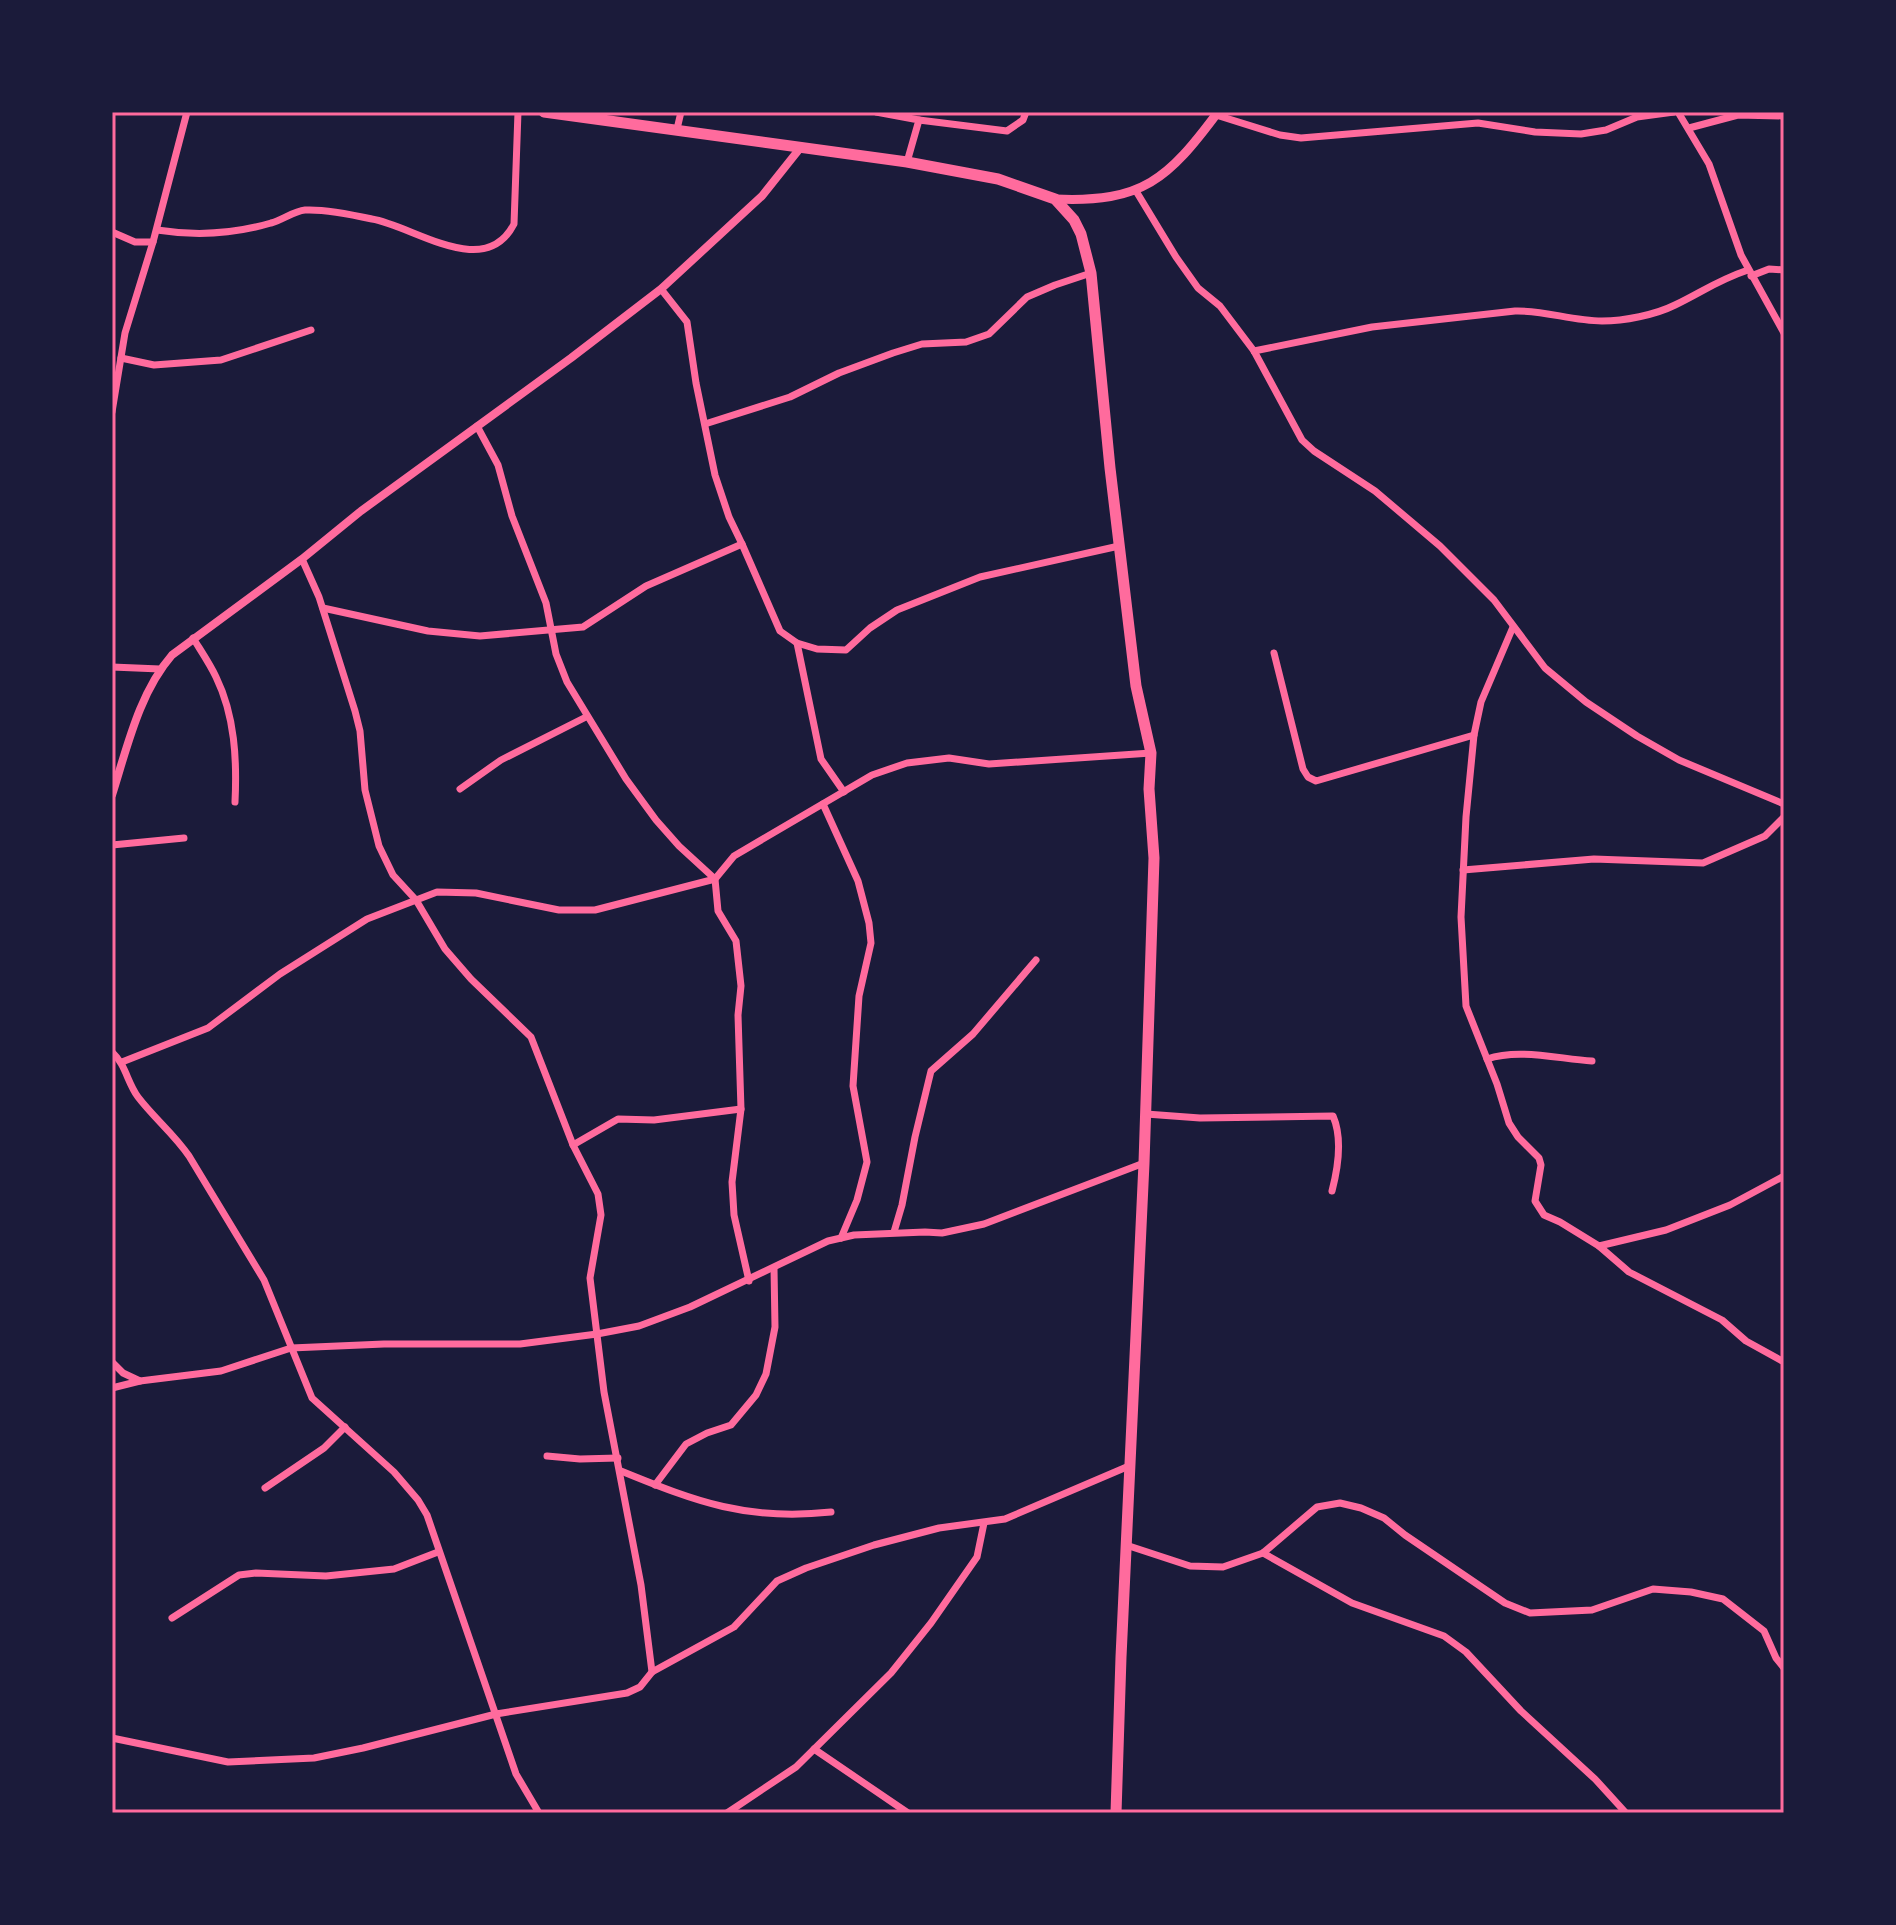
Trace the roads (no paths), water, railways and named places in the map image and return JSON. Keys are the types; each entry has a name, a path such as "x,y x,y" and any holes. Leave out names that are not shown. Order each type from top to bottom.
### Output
{"main road":[{"path":"544,112 907,162 998,179 1055,199 1099,199 1136,191 1156,181 1181,160 1217,114"},
{"path":"1055,199 1074,220 1081,234 1091,273 1136,686 1151,753 1149,789 1154,858 1153,914 1116,1813"}],"street":[{"path":"112,412 125,333 157,230 187,112"},
{"path":"157,230 182,234 243,230 304,210 375,219 473,251 492,247 508,236 514,224 518,112"},
{"path":"677,129 681,112"},
{"path":"876,112 1007,131 1023,120 1026,112"},
{"path":"1217,114 1280,135 1301,138 1478,123 1535,132 1581,134 1606,130 1637,117 1676,112 1689,128 1709,164 1750,273 1784,333"},
{"path":"1689,128 1738,115 1784,116"},
{"path":"907,162 919,120"},
{"path":"112,795 139,712 160,669 193,638 661,289 762,196 801,147"},
{"path":"1136,191 1198,288 1220,306 1254,351 1302,440 1375,491 1440,546 1473,577 1545,668 1607,717 1679,760 1784,804"},
{"path":"112,232 135,242 153,242"},
{"path":"1254,351 1372,327 1515,311 1528,310 1603,321 1638,316 1673,307 1720,279 1769,269 1784,270"},
{"path":"705,424 790,397 839,373 893,353 922,344 966,342 989,334 1027,297 1091,273"},
{"path":"661,289 687,322 715,475 729,517 780,631 797,643 817,649 846,650 870,628 897,610 980,577 1119,546"},
{"path":"121,358 154,365 221,360 311,330"},
{"path":"477,426 498,465 512,516 546,603 550,630 567,682 586,717 656,820 715,879 718,911 736,941 741,986 738,1015 741,1109 732,1182 734,1215 749,1281"},
{"path":"323,608 428,631 480,636 583,627 646,586 742,544"},
{"path":"302,559 323,608 360,731 365,790 379,846 393,875 416,900 445,949 531,1037 573,1145 598,1194 601,1215 590,1278 604,1392 641,1585 652,1672"},
{"path":"1513,627 1481,702 1474,735 1461,917 1466,1006 1509,1123 1539,1158 1541,1165 1535,1201 1544,1215 1599,1246 1629,1272 1722,1320 1746,1341 1784,1362"},
{"path":"193,638 217,677 232,727 236,765 235,802"},
{"path":"797,643 821,759 844,792"},
{"path":"1274,653 1303,769 1308,777 1316,781 1474,735"},
{"path":"112,667 160,669"},
{"path":"460,789 501,760 586,717"},
{"path":"122,1062 208,1028 280,974 367,919 437,892 476,893 559,910 595,910 715,879 734,856 872,775 907,763 949,758 989,764 1151,753"},
{"path":"823,804 858,881 871,943 859,996 853,1086 866,1142 867,1162 857,1200 841,1238"},
{"path":"1463,870 1594,859 1703,863 1765,836 1784,817"},
{"path":"112,845 184,838"},
{"path":"894,1232 931,1071 980,1028 1036,960"},
{"path":"112,1052 122,1062 134,1092 177,1138 264,1280 312,1398 394,1472 418,1500 435,1536 516,1774 539,1813"},
{"path":"1487,1059 1514,1054 1592,1061"},
{"path":"573,1145 618,1119 654,1120 741,1109"},
{"path":"1146,1114 1200,1118 1333,1116 1339,1128 1338,1170 1332,1191"},
{"path":"112,1388 140,1381 221,1371 291,1348 520,1344 639,1326 749,1281 828,1241 894,1232 942,1233 984,1224 1144,1163"},
{"path":"1599,1246 1666,1230 1730,1205 1784,1176"},
{"path":"655,1485 686,1444 731,1425 756,1395 766,1374 775,1327 774,1268"},
{"path":"112,1362 123,1373 140,1381"},
{"path":"265,1488 324,1448 345,1427"},
{"path":"547,1456 618,1458"},
{"path":"112,1738 228,1762 314,1758 496,1714 627,1693 640,1687 652,1672 734,1627 777,1581 874,1545 939,1528 1005,1519 1129,1466"},
{"path":"621,1471 710,1505 748,1513 831,1512"},
{"path":"1126,1545 1190,1566 1211,1568 1234,1565 1263,1553 1317,1507 1340,1503 1351,1505 1384,1518 1505,1603 1530,1613 1592,1610 1653,1589 1691,1592 1723,1599 1764,1631 1784,1668"},
{"path":"727,1813 796,1767 891,1673 977,1557 984,1523"},
{"path":"172,1618 239,1575 326,1576 394,1569 438,1552"},
{"path":"1263,1553 1352,1603 1444,1636 1476,1661 1521,1711 1595,1779 1626,1813"},
{"path":"814,1749 908,1813"}]}
